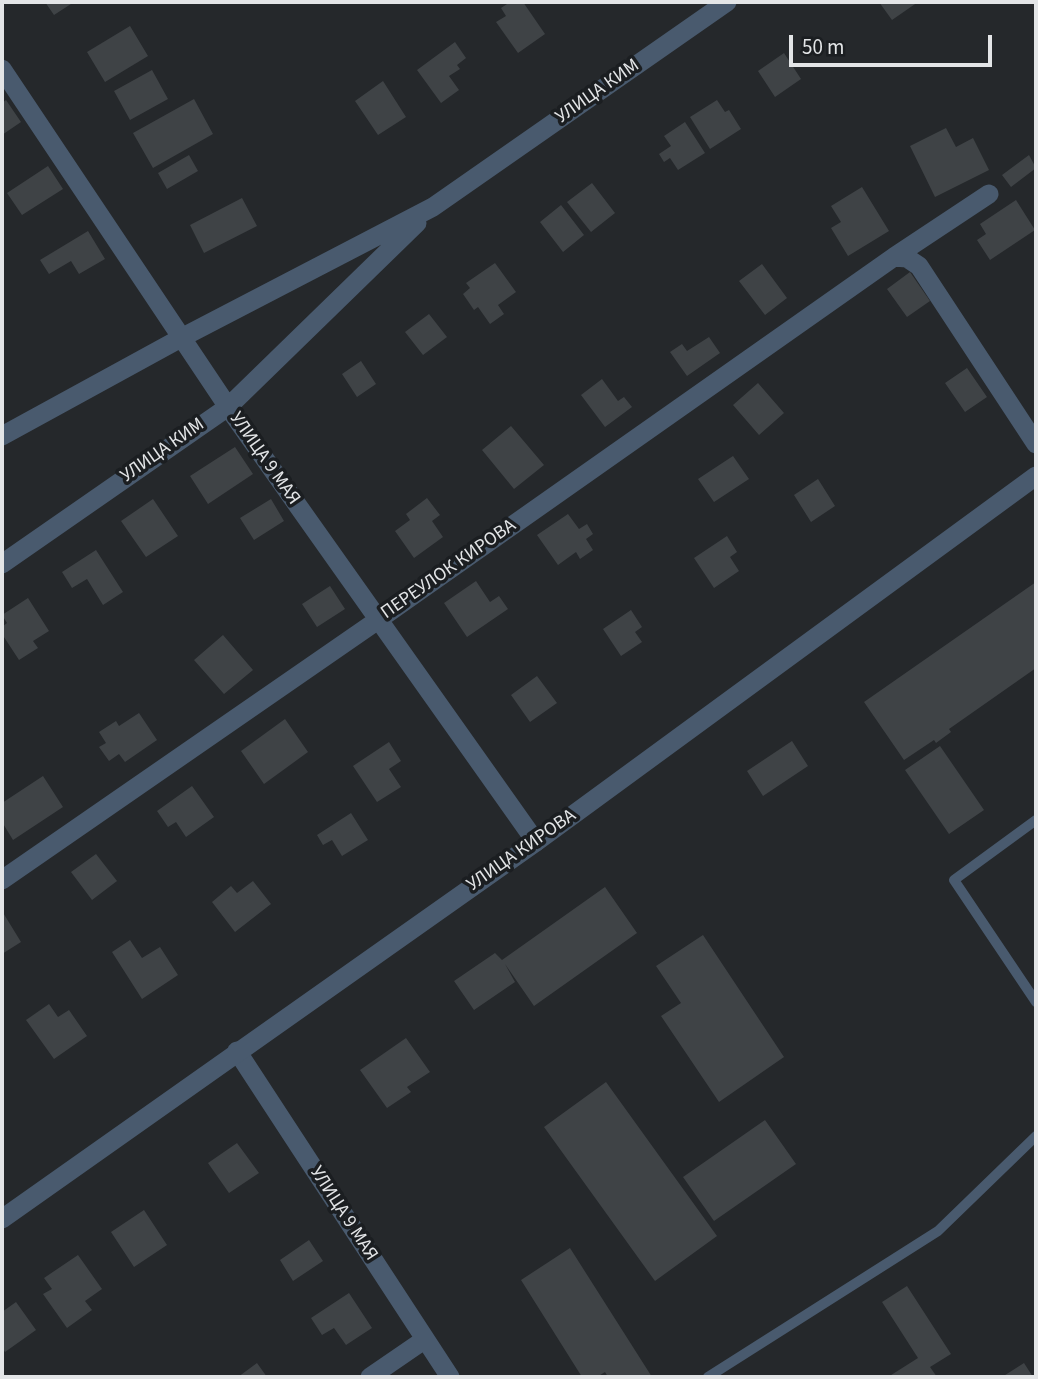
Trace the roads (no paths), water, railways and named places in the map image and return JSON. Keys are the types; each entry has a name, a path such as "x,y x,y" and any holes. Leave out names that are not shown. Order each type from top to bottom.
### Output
{"street":[{"name":"УЛИЦА КИМ","path":"2,436 181,338 433,207 727,2"},
{"name":"УЛИЦА 9 МАЯ","path":"2,69 228,407 536,842"},
{"name":"ПЕРЕУЛОК КИРОВА","path":"2,880 378,620 894,257 989,194"},
{"name":"УЛИЦА КИМ","path":"2,564 228,407 433,207"},
{"path":"894,257 907,258 919,266 1036,444"},
{"name":"УЛИЦА КИРОВА","path":"2,1219 536,842 1034,482"},
{"name":"УЛИЦА 9 МАЯ","path":"237,1051 450,1377"},
{"path":"370,1377 424,1340"}],"lane":[{"path":"1036,820 954,880 1036,1002"},
{"path":"709,1377 937,1231 1036,1136"}]}
